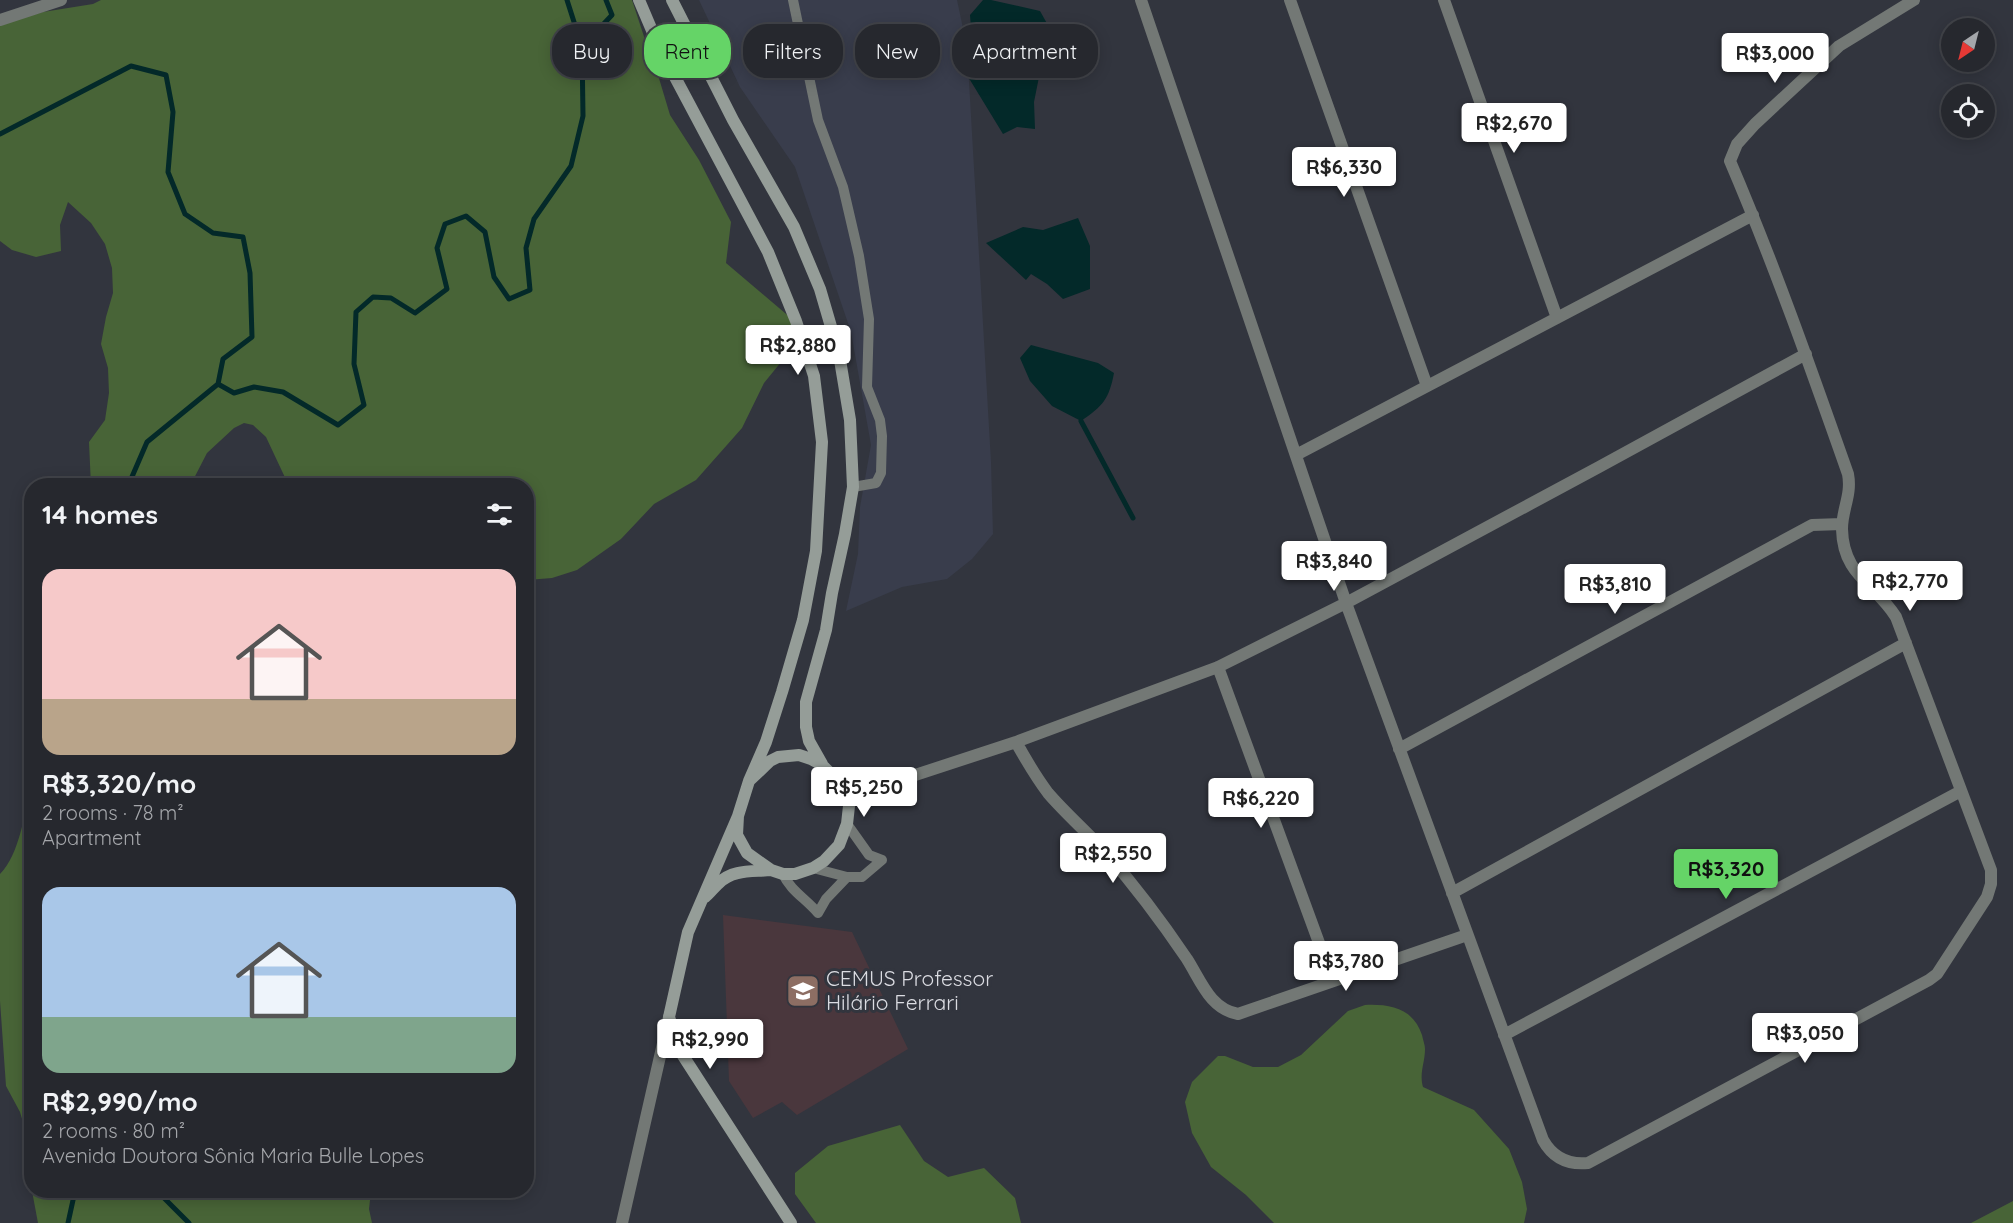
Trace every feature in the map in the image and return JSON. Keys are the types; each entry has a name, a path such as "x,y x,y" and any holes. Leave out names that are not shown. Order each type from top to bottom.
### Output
{"main road":[{"path":"639,0 659,47 768,252 796,321 813,375 822,442 816,552 803,620 766,742 749,781 738,816 688,932 669,1017 680,1050 791,1223"},
{"path":"672,0 733,120 794,227 820,289 846,387 853,487 826,630 806,702 809,741 822,765"},
{"path":"700,902 720,881 741,871 795,874 813,868 824,861 839,845 848,824 850,813 848,797 841,784 822,765 812,759 799,755 778,757 770,761 749,781"},
{"path":"738,816 737,835 742,848 751,857 777,872"}],"street":[{"path":"0,20 61,0"},
{"path":"1141,0 1346,603 1467,936 1543,1140 1548,1148 1563,1160 1571,1163 1588,1163 1929,980 1937,974 1987,897 1991,884 1991,870 1896,617 1877,593 1853,569 1844,547 1842,524 1850,489 1848,474 1806,354 1730,161 1737,144 1755,124 1839,46 1914,0"},
{"path":"1290,0 1427,386"},
{"path":"1444,0 1557,318"},
{"path":"1296,455 1753,215"},
{"path":"848,797 1016,742 1218,667 1346,603 1806,354"},
{"path":"1399,749 1812,525 1842,524"},
{"path":"1452,893 1906,643"},
{"path":"1218,667 1333,981"},
{"path":"1016,742 1035,776 1143,898 1184,955 1211,998 1225,1010 1238,1014 1467,936"},
{"path":"1504,1035 1961,791"},
{"path":"622,1223 669,1017"}],"lane":[{"path":"793,0 818,120 843,187 869,319 867,387 880,420 881,473 876,483 853,487"},
{"path":"813,868 847,877 862,877 882,861 869,855 848,824"},
{"path":"777,872 788,886 802,896 818,913 826,899 847,877"}],"shaded area":[{"path":"699,0 957,0 962,24 952,24 952,78 969,78 991,462 993,534 972,559 947,579 902,587 846,611 858,554 860,507 871,445 851,332 795,167 740,87 731,68 731,24 710,24"},
{"path":"983,0 991,0 1040,11 1047,24 971,24 970,15"},
{"path":"969,78 1039,78 1034,102 1035,129 1017,127 1003,134"},
{"path":"1078,218 1090,246 1090,289 1063,299 1047,284 1031,274 1026,280 986,243 1023,227 1043,230"},
{"path":"1031,345 1098,363 1114,373 1110,389 1100,406 1081,421 1052,406 1030,381 1020,358"},
{"name":"CEMUS Professor Hilário Ferrari","path":"723,915 852,932 908,1049 797,1115 782,1102 753,1118 729,1081"}],"green space":[{"path":"101,0 632,0 644,37 644,78 659,78 670,115 699,160 731,222 726,263 799,325 795,345 764,383 742,428 696,480 654,504 621,539 577,570 552,578 534,579 534,478 285,478 266,437 253,425 244,423 234,428 207,453 194,478 91,478 89,442 105,420 109,393 108,368 101,344 113,293 112,268 105,244 91,223 68,202 60,225 61,251 36,257 12,250 0,241 0,24 43,12 93,4"},
{"path":"24,819 24,1126 20,1112 6,1086 0,1001 0,874 17,844"},
{"path":"1365,1005 1392,1007 1407,1013 1413,1019 1425,1046 1423,1087 1474,1110 1509,1149 1522,1182 1527,1209 1524,1223 1274,1223 1246,1195 1211,1167 1192,1133 1185,1102 1192,1082 1218,1056 1225,1056 1253,1067 1278,1067 1301,1055 1348,1011"},
{"path":"900,1125 924,1161 948,1177 984,1168 1015,1198 1021,1223 816,1223 795,1194 795,1173 828,1146"},
{"path":"33,1198 370,1198 369,1209 372,1223 38,1223"},
{"path":"2013,1201 2013,1223 1971,1223"}],"waterway":[{"path":"567,0 575,24"},
{"path":"0,134 131,66 166,75 173,112 168,172 185,214 213,233 243,237 250,273 252,337 223,359 218,384 234,393 254,387 283,392 338,425 364,405 354,364 356,312 373,297 391,298 415,313 447,289 437,248 445,224 466,216 485,232 494,277 509,299 530,290 526,248 534,219 571,166 583,116 582,47 612,15 606,0"},
{"path":"131,478 147,442 218,384"},
{"path":"1081,421 1133,518"},
{"path":"68,1223 73,1198"},
{"path":"164,1198 189,1223"}],"place":[{"name":"CEMUS Professor Hilário Ferrari","path":"803,991"}]}
